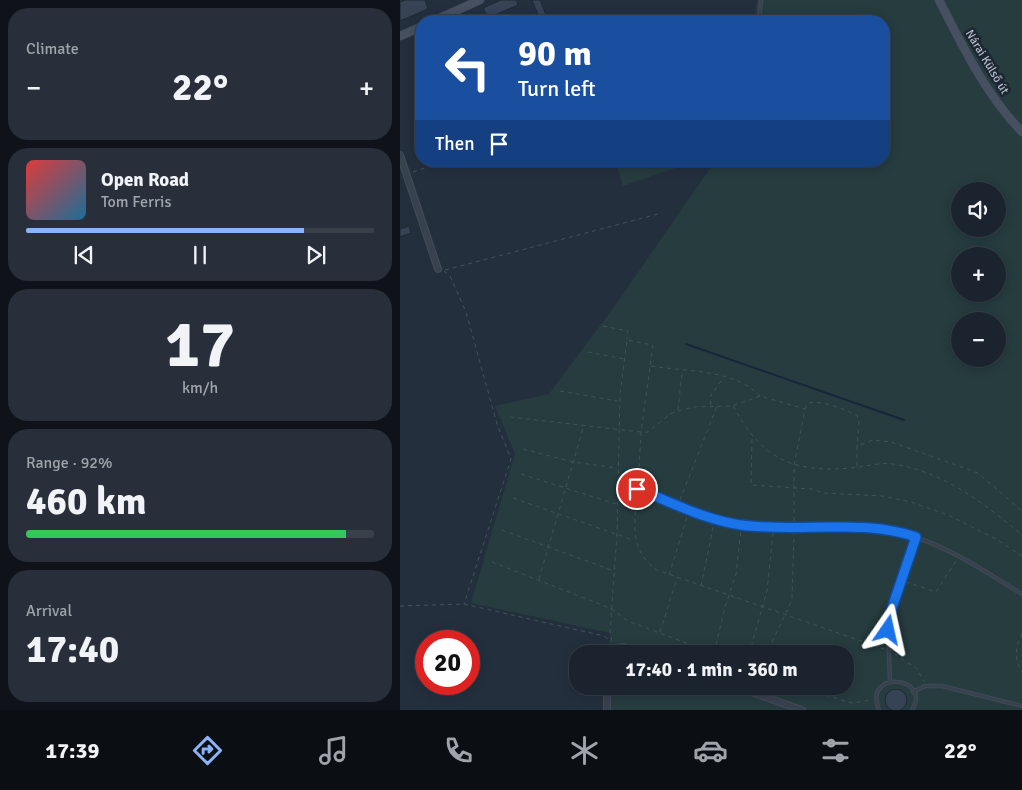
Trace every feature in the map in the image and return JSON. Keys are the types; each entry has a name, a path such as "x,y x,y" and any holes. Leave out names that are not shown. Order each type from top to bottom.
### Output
{"street":[{"path":"446,15 480,0"},
{"name":"Nárai Külső út","path":"938,0 962,45 996,100 1022,132"},
{"path":"400,36 415,30"},
{"path":"400,155 414,202 440,270"},
{"path":"607,695 607,710"},
{"path":"760,695 802,710"}],"lane":[{"path":"760,15 761,0"},
{"path":"637,489 714,520 741,525 774,528 863,528 885,530 916,537 959,556 1022,594"},
{"path":"890,682 886,642 892,608 916,537"},
{"path":"880,710 876,699 880,688 890,682 904,682 913,692 915,699 912,710"},
{"path":"913,692 925,686 942,686 1022,706"}],"path":[{"path":"407,174 427,167"},
{"path":"440,270 662,213"},
{"path":"440,270 450,276 466,312 497,424 511,459 464,604"},
{"path":"603,326 628,331 620,401 616,504 617,534 610,633 614,645"},
{"path":"627,340 653,346 641,432 641,469 637,489 634,540 648,564 668,576 786,614 888,651 916,668 925,686"},
{"path":"588,352 624,359"},
{"path":"650,366 732,377 753,389 760,396 805,409"},
{"path":"678,411 682,371"},
{"path":"710,406 710,397 724,377"},
{"path":"560,391 620,401"},
{"path":"510,417 648,432 670,414 678,411 693,407 732,406 760,396"},
{"path":"772,642 786,614 794,590 792,565 794,466 805,409 808,403 813,402 848,411 857,416 859,421 857,467"},
{"path":"678,505 718,406"},
{"path":"732,406 752,438 794,466 857,467 891,464 948,483 976,499 1022,535"},
{"path":"538,580 584,425"},
{"path":"752,438 751,485 882,496 911,502 948,515 996,539 1022,556"},
{"path":"857,446 873,440 891,442 978,473 1022,511"},
{"path":"523,449 573,462 618,468"},
{"path":"521,474 616,504"},
{"path":"513,498 634,540"},
{"path":"668,576 689,511"},
{"path":"701,586 714,520"},
{"path":"715,645 717,633 736,574 741,525"},
{"path":"752,645 768,591 774,528"},
{"path":"502,530 614,571"},
{"path":"902,580 936,592 959,556"},
{"path":"492,562 612,609 628,621 692,645"},
{"path":"660,632 677,578"},
{"path":"400,606 464,604 604,636 614,645"},
{"path":"1022,633 1016,649 1015,659 1022,672"},
{"path":"825,695 852,703 876,699"}],"green space":[{"path":"757,0 1022,0 1022,710 607,710 607,695 854,695 854,645 609,645 610,633 471,603 515,454 495,406 549,394 614,307 711,167 890,167 890,15 755,15"},
{"path":"617,167 678,167 623,186"}],"building":[{"path":"405,0 425,0 428,9 400,21 400,2"},
{"path":"501,0 516,0 518,5 495,15 486,15 483,8"},
{"path":"532,0 540,0 546,15 538,15"},
{"path":"409,226 411,233 400,237 400,229"},
{"path":"896,689 904,692 907,700 904,708 896,711 888,708 885,700 888,692"}],"waterway":[{"path":"686,344 904,420"}],"route":[{"path":"637,489 665,498 697,515 741,525 781,529 863,528 885,530 916,537 892,608 888,630"}]}
